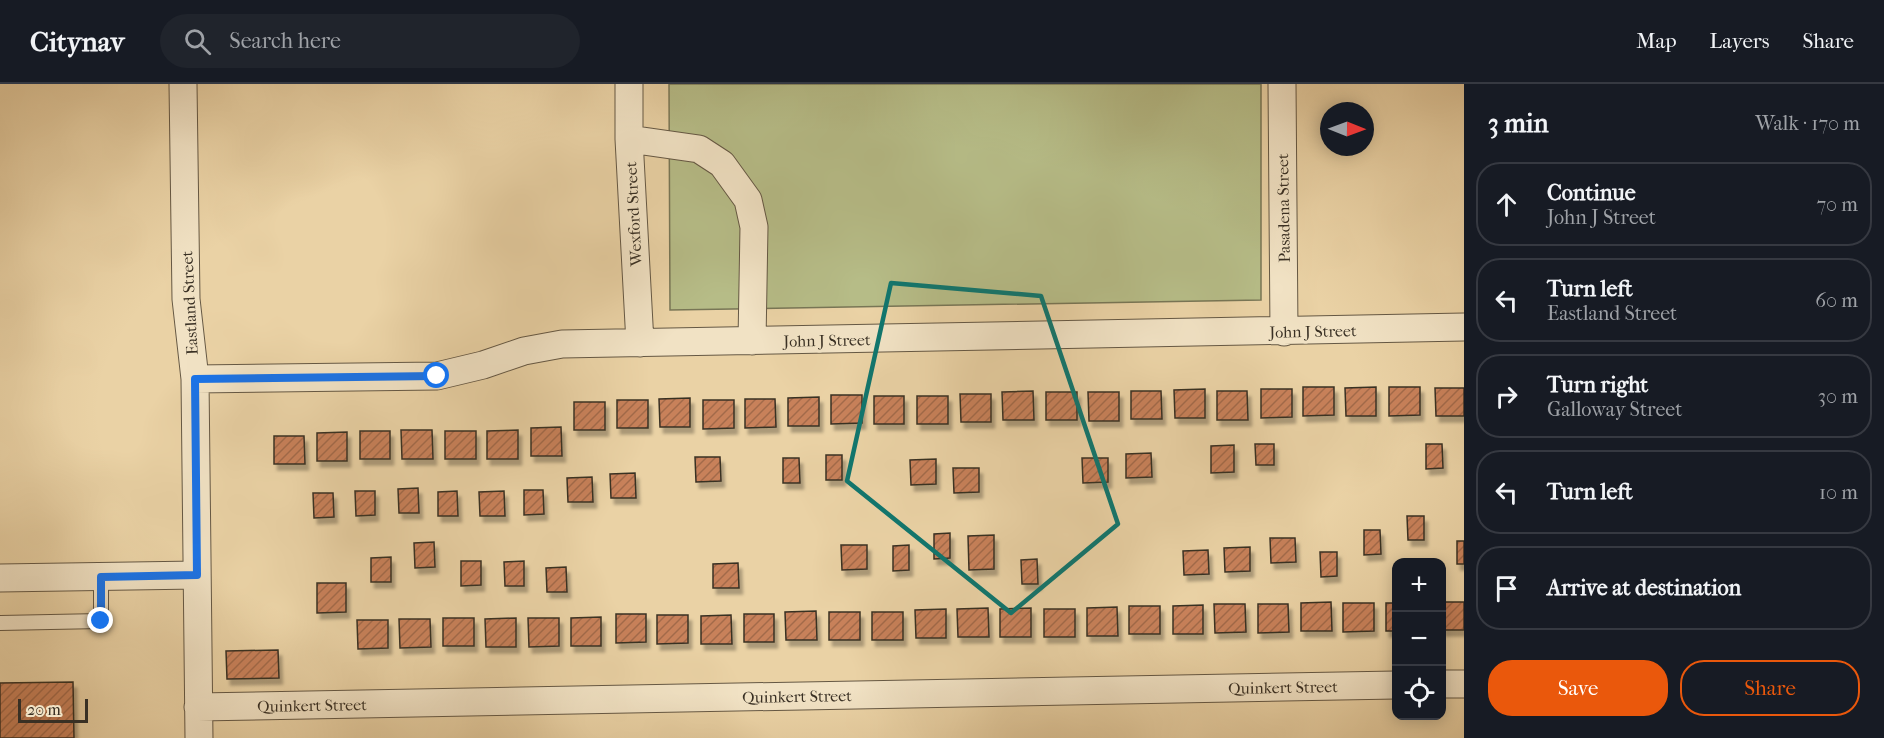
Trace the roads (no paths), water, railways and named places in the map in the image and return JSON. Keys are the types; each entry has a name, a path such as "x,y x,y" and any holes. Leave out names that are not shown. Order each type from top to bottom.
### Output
{"street":[{"name":"Eastland Street","path":"183,84 186,298 195,379 199,738"},
{"name":"Wexford Street","path":"629,84 629,139 640,343"},
{"name":"Pasadena Street","path":"1282,84 1284,332"},
{"path":"629,139 699,149 722,164 748,201 754,227 752,341"},
{"name":"John J Street","path":"195,379 437,376 543,347 640,343 1464,327"},
{"path":"0,578 197,575"},
{"path":"1446,684 1464,684"},
{"name":"Quinkert Street","path":"198,707 1392,685"}],"lane":[{"path":"0,623 101,621 101,577"}]}
